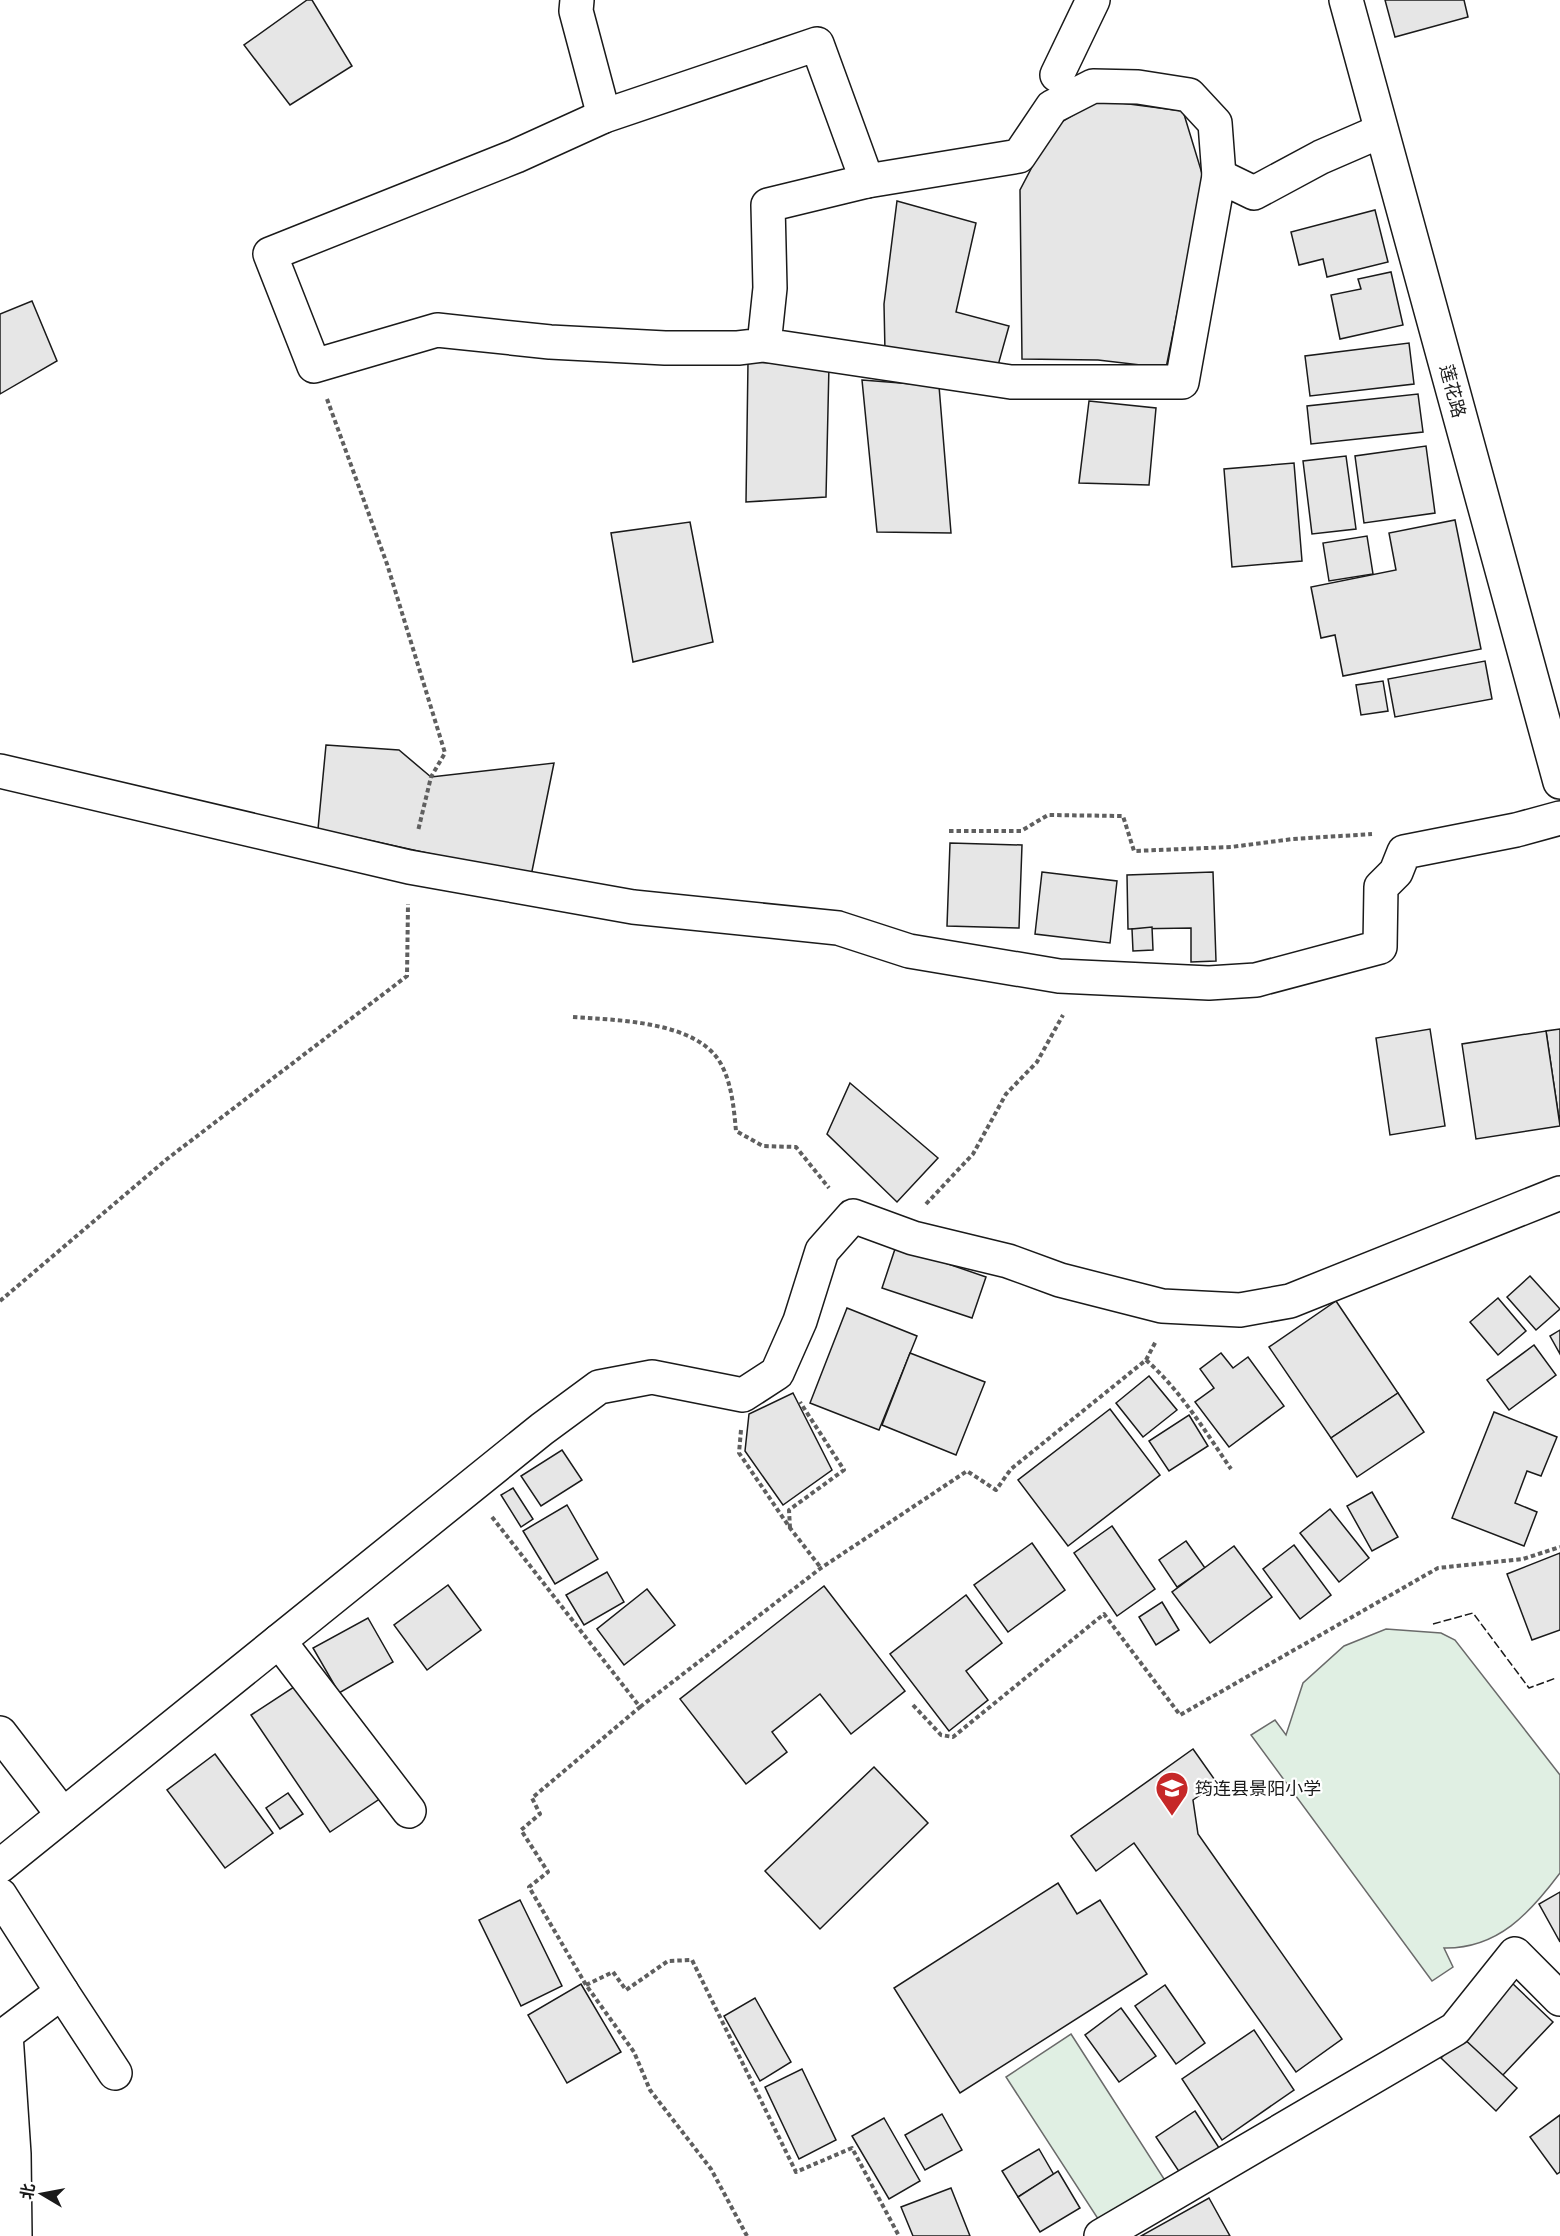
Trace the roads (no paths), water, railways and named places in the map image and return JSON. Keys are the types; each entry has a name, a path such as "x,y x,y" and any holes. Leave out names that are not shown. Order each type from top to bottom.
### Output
{"street":[{"path":"577,0 576,11 604,116"},
{"path":"1057,75 1093,0"},
{"name":"莲花路","path":"1346,0 1560,782"},
{"path":"764,345 770,288 768,205 867,181 1019,156 1052,107 1093,86 1138,87 1189,95 1215,123 1219,176 1182,382 1011,382 764,345 738,348 653,347 550,342 437,330 314,366 270,254 516,156 604,116 817,44 867,181"},
{"path":"1219,176 1254,193 1321,157 1381,131"},
{"path":"0,771 409,867 633,907 838,928 909,951 1059,976 1209,983 1256,980 1380,947 1381,887 1395,872 1404,852 1516,830 1560,818"},
{"path":"0,1866 469,1488 599,1388 652,1377 743,1395 777,1373 800,1321 822,1251 853,1216 913,1238 1008,1262 1060,1280 1162,1306 1240,1310 1290,1300 1560,1193"},
{"path":"279,1641 409,1811"},
{"path":"0,1733 63,1815"},
{"path":"0,1895 115,2073"},
{"path":"1101,2236 1455,2029 1515,1954 1560,2000"},
{"path":"15,2236 14,2154 6,2034 62,1992"}],"place":[{"name":"筠连县景阳小学","path":"1172,1817"}]}
